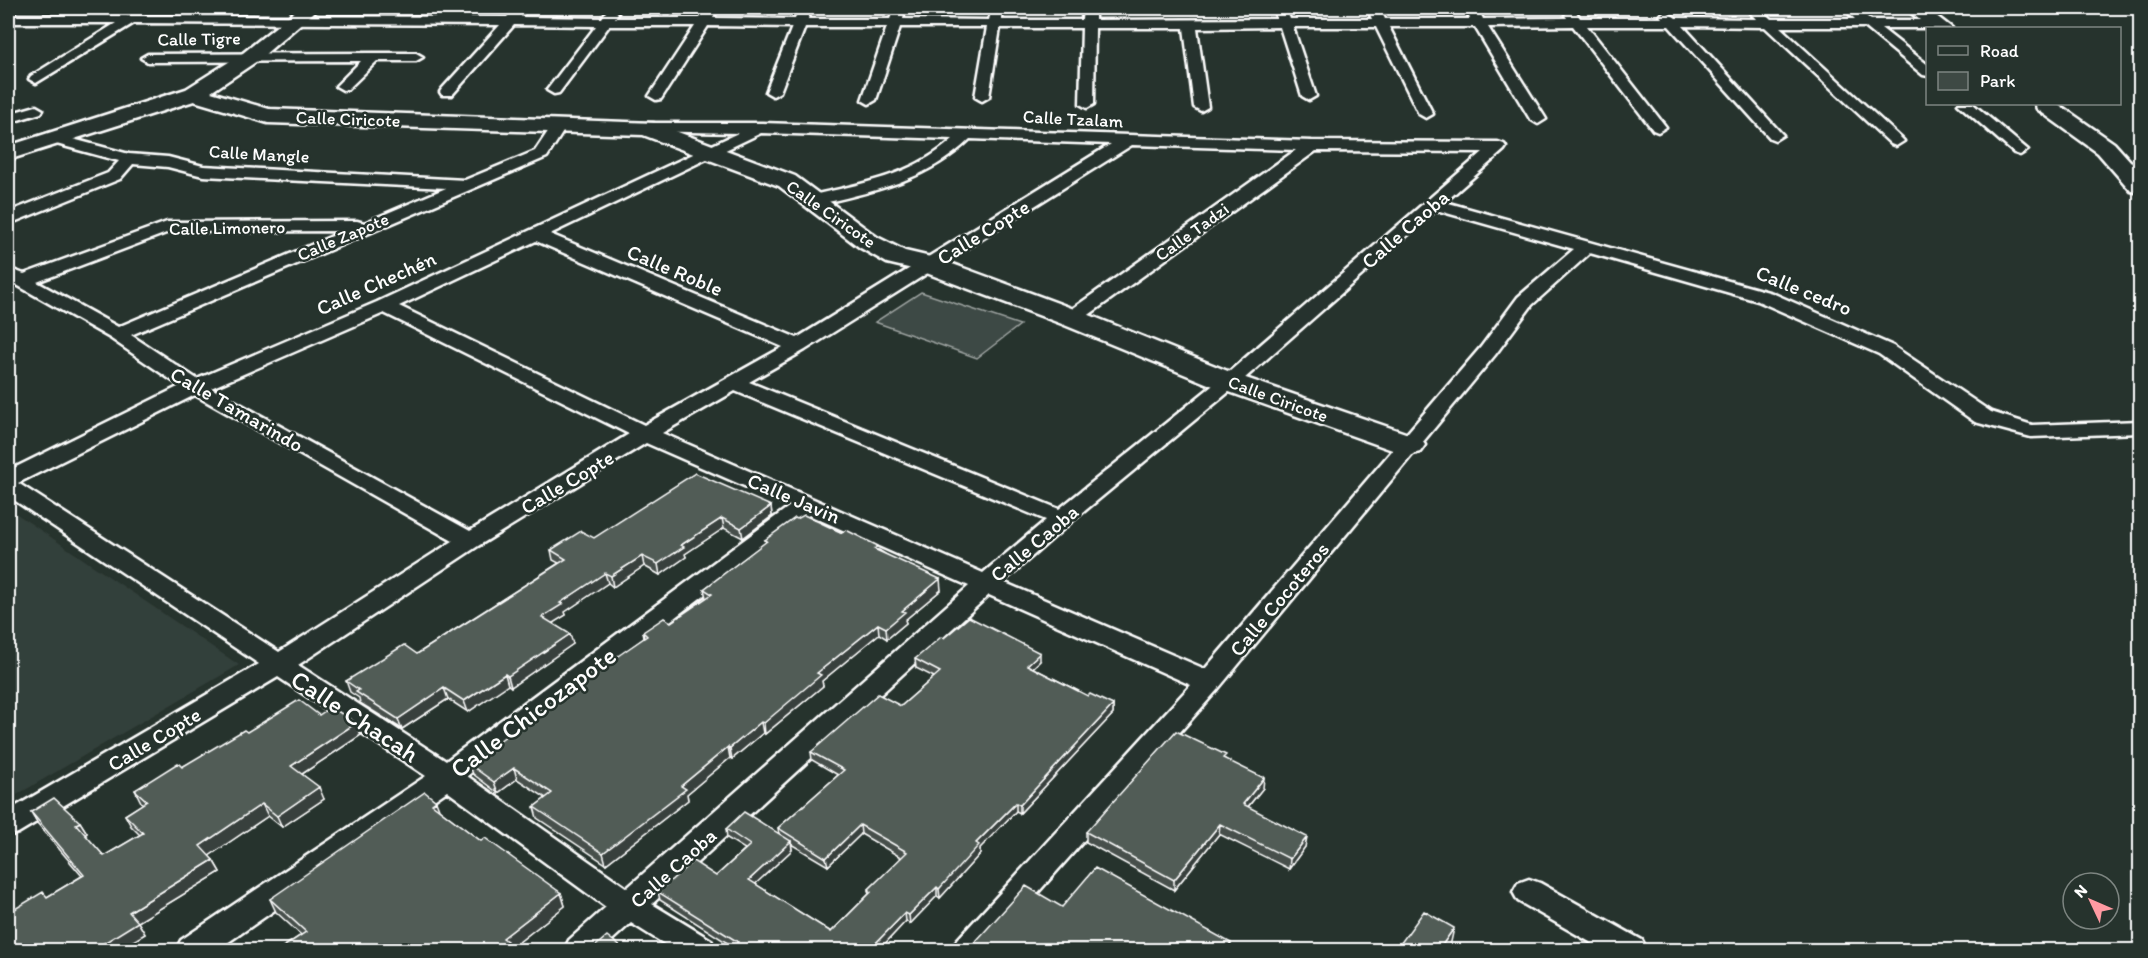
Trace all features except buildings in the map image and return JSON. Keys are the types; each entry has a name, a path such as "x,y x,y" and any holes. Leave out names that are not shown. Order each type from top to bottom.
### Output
{"street":[{"path":"17,30 54,8"},
{"path":"36,79 148,8"},
{"path":"417,21 431,8"},
{"path":"447,92 523,8"},
{"path":"554,90 617,8"},
{"path":"656,96 713,8"},
{"path":"772,92 806,8"},
{"path":"982,97 997,8"},
{"path":"1087,104 1089,8"},
{"path":"1279,8 1309,96"},
{"path":"1373,8 1426,114"},
{"path":"1470,8 1538,119"},
{"path":"1564,8 1658,127"},
{"path":"1659,8 1775,135"},
{"path":"1752,8 1896,141"},
{"path":"1849,8 1926,70"},
{"path":"1914,8 1939,26"},
{"path":"8,19 131,20 304,14 417,21 799,22 898,14 995,23 1673,22 1869,23 1939,26"},
{"path":"8,153 194,94 250,57 304,14"},
{"path":"869,100 898,14"},
{"path":"1190,23 1201,107"},
{"path":"343,86 374,57"},
{"name":"Calle Tigre","path":"151,63 174,58 416,57"},
{"name":"Calle Ciricote","path":"194,94 268,116 646,128 788,181 868,242 896,257 930,265 1072,318 1229,382 1409,445"},
{"path":"1966,105 2020,150"},
{"path":"2046,105 2106,148 2140,186"},
{"path":"8,111 36,110 8,119"},
{"name":"Calle Zapote","path":"117,334 465,184 541,154 558,127"},
{"name":"Calle Tzalam","path":"646,128 762,128 1311,146 1498,147"},
{"name":"Calle Chechén","path":"8,479 195,387 384,306 762,128"},
{"path":"815,200 903,178 954,148 967,134"},
{"name":"Calle Mangle","path":"54,139 129,159 168,162 203,171 465,184"},
{"name":"Calle Copte","path":"8,825 278,666 470,541 645,434 798,346 1127,141"},
{"name":"Calle Tadzi","path":"1072,318 1311,146"},
{"name":"Calle Caoba","path":"580,951 987,583 1062,518 1229,382 1498,147"},
{"path":"8,218 114,176 129,159"},
{"name":"Calle cedro","path":"1435,204 1588,246 1776,302 1886,350 1983,417 2031,431 2140,428"},
{"name":"Calle Limonero","path":"15,277 167,227 369,226"},
{"name":"Calle Roble","path":"535,234 798,346"},
{"name":"Calle Cocoteros","path":"968,951 1209,682 1488,351 1525,301 1588,246"},
{"name":"Calle Tamarindo","path":"15,277 117,334 195,387 470,541"},
{"name":"Calle Javin","path":"384,306 645,434 1209,682"},
{"path":"733,383 1062,518"},
{"name":"Calle Chacah","path":"8,486 447,777 630,907 700,951"},
{"name":"Calle Chicozapote","path":"192,951 447,777 808,504"},
{"path":"1529,892 1630,951"}],"shaded area":[{"path":"8,508 239,665 8,800"}],"green space":[{"path":"921,292 1020,325 977,358 875,322"}]}
